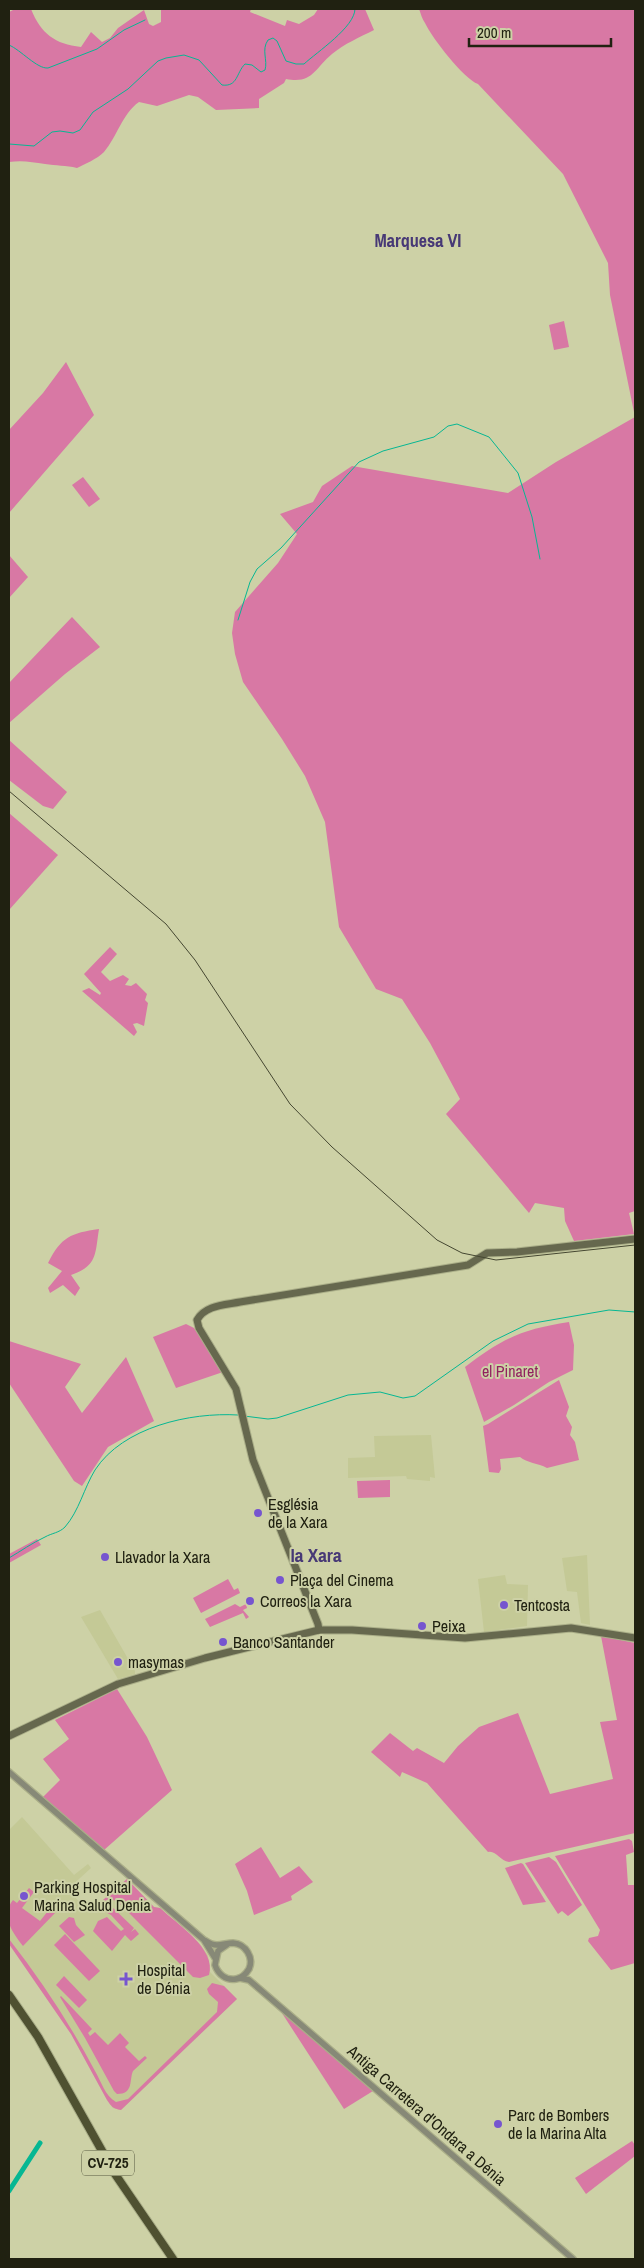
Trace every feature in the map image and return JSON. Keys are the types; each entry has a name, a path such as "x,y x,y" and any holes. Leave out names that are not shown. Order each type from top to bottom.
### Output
{"main road":[{"path":"319,1630 248,1450 244,1425 233,1384 202,1335 197,1320 205,1311 226,1304 468,1265 488,1253 517,1252 635,1239"},
{"path":"9,1736 118,1684 205,1658 319,1630 360,1630 466,1638 571,1628 635,1638"},
{"name":"CV-725","path":"9,1988 51,2053 52,2061"},
{"name":"CV-725","path":"9,1995 52,2061 115,2174 173,2259"}],"street":[{"path":"9,1772 204,1940 215,1958 216,1969 222,1976 230,1979 240,1978 250,1966 250,1956 246,1949 237,1944 218,1945 204,1940"},
{"path":"9,1778 23,1784"},
{"path":"215,1958 218,1951 228,1944"},
{"name":"Antiga Carretera d'Ondara a Dénia","path":"250,1966 254,1980 263,1992"},
{"name":"Antiga Carretera d'Ondara a Dénia","path":"240,1978 249,1980 573,2259"}],"shaded area":[{"path":"431,1435 435,1478 430,1477 430,1481 407,1479 406,1476 348,1478 348,1458 375,1457 374,1436"},
{"name":"Tentcosta","path":"587,1555 590,1625 581,1623 577,1592 567,1591 562,1558"},
{"name":"Tentcosta","path":"505,1575 507,1584 528,1585 527,1626 484,1632 478,1579"},
{"path":"100,1610 135,1674 118,1679 81,1617"},
{"name":"Hospital de Dénia","path":"22,1817 74,1875 88,1864 91,1868 68,1889 81,1904 95,1907 127,1879 154,1907 160,1908 200,1944 208,1955 210,1972 237,1999 121,2110 113,2108 107,2100 71,2034 9,1944 9,1830"}],"green space":[{"path":"15,9 31,9 39,25 50,36 72,46 81,47 91,32 102,42 110,38 118,28 144,10 149,24 153,26 161,22 161,9 251,9 250,12 285,26 287,20 299,24 314,15 318,9 365,9 374,30 337,50 308,77 295,80 286,79 284,83 259,99 259,108 216,110 198,97 189,95 157,106 139,102 128,113 104,152 77,168 18,161 9,162 9,12"},
{"path":"419,9 635,9 635,417 610,295 608,263 563,174 478,84 472,81 441,48 423,20"},
{"path":"564,321 569,347 554,350 549,325"},
{"path":"66,362 94,415 9,513 9,430 43,393"},
{"path":"635,417 635,1211 629,1213 634,1234 574,1241 565,1221 564,1208 535,1203 529,1213 446,1114 460,1099 430,1043 402,999 376,989 339,927 325,822 305,776 243,682 235,654 232,633 235,612 278,563 297,534 280,514 313,502 322,486 352,466 508,493 556,462"},
{"path":"83,477 100,499 89,507 72,485"},
{"path":"9,555 28,577 9,598"},
{"path":"72,617 100,647 65,674 9,723 9,683"},
{"path":"9,740 67,792 53,809 43,806 9,780"},
{"path":"9,813 58,855 9,910"},
{"path":"110,947 117,954 101,972 110,981 123,975 129,979 125,985 131,986 136,983 147,994 145,1000 148,1003 144,1026 137,1023 133,1024 137,1032 134,1036 82,991 89,988 100,995 101,993 84,974"},
{"path":"99,1229 96,1252 91,1263 71,1275 80,1288 75,1296 63,1285 50,1293 48,1288 62,1271 48,1263 58,1247 62,1242 74,1235"},
{"name":"el Pinaret","path":"569,1322 574,1345 573,1370 549,1382 484,1422 465,1367 514,1336 539,1328"},
{"path":"186,1324 194,1328 223,1372 176,1388 153,1337"},
{"path":"9,1341 81,1364 65,1387 82,1413 126,1357 154,1421 108,1447 82,1486 74,1481 9,1383"},
{"path":"559,1380 569,1407 566,1416 572,1427 570,1435 575,1442 579,1460 547,1468 520,1457 500,1459 501,1469 499,1473 489,1472 483,1426"},
{"path":"390,1480 390,1497 358,1498 357,1481"},
{"path":"37,1539 41,1545 9,1563 9,1554"},
{"path":"228,1579 234,1590 238,1588 240,1593 201,1613 193,1598"},
{"path":"235,1604 240,1607 246,1604 247,1608 243,1610 249,1617 246,1619 243,1613 210,1627 205,1619"},
{"path":"601,1636 635,1643 635,1833 509,1862 488,1852 427,1783 402,1772 400,1777 371,1752 390,1733 413,1751 417,1748 444,1763 458,1746 479,1727 518,1713 550,1794 613,1779 600,1722 617,1720"},
{"path":"117,1689 147,1737 172,1790 104,1850 42,1798 60,1780 43,1759 69,1739 55,1720"},
{"path":"629,1839 632,1841 634,1852 626,1855 628,1885 635,1885 635,1963 611,1970 588,1941 589,1938 598,1936 600,1930 555,1856"},
{"path":"261,1847 280,1878 299,1866 313,1882 291,1896 292,1900 254,1915 247,1891 235,1864"},
{"path":"549,1857 556,1862 582,1905 568,1916 562,1911 558,1914 525,1863"},
{"path":"521,1863 546,1902 523,1905 505,1868"},
{"path":"127,1879 154,1907 160,1908 194,1938 207,1956 210,1965 209,1975 200,1978 193,1977 117,1901 109,1899 95,1907"},
{"path":"29,1888 34,1892 22,1908 40,1921 52,1906 56,1912 23,1946 9,1924 8,1912 13,1900 17,1903"},
{"path":"112,1907 134,1928 131,1932 135,1929 139,1934 131,1941 125,1935 112,1951 93,1931 98,1921 107,1917 121,1931 124,1929 111,1915 104,1911"},
{"path":"69,1917 74,1918 76,1925 85,1935 74,1942 59,1926"},
{"path":"65,1934 100,1971 89,1981 54,1945"},
{"path":"9,1939 55,2003 76,2036 106,2092 116,2102 128,2099 217,2012 218,2002 209,1994 207,1989 212,1983 224,1986 237,1999 121,2110 118,2110 107,2100 71,2034 9,1944"},
{"path":"64,1976 87,2000 79,2008 56,1985"},
{"path":"61,1996 92,2029 88,2033 90,2036 95,2032 108,2045 120,2033 129,2043 125,2047 139,2061 145,2056 147,2058 133,2071 130,2086 126,2092 117,2094 114,2091"},
{"path":"280,2010 373,2091 344,2109"},
{"path":"632,2141 635,2145 635,2156 586,2194 575,2178"}],"waterway":[{"path":"9,144 34,146 52,132 73,133 80,130 93,112 128,89 158,61 166,58 184,55 199,60 222,85 227,85 234,82 245,64 252,65 261,72 265,70 265,48 268,40 273,38 277,41 286,61 304,64 349,24 355,9"},
{"path":"9,45 39,66 48,68 97,49 124,30 145,20"},
{"path":"238,620 250,582 257,569 281,548 359,462 383,451 434,437 448,426 457,424 489,437 518,473 532,517 540,559"},
{"path":"244,1416 268,1419 277,1418 348,1395 380,1392 403,1398 415,1396 493,1341 528,1324 609,1310 635,1312"},
{"path":"9,1558 65,1527 74,1514 95,1470 107,1455 122,1443 159,1425 179,1420 199,1416 238,1415"},
{"path":"9,2191 40,2143"}],"tram line":[{"path":"9,791 166,924 195,960 290,1104 332,1147 437,1240 462,1253 496,1260 635,1245"}],"place":[{"name":"Església de la Xara","path":"258,1513"},
{"name":"Llavador la Xara","path":"105,1557"},
{"name":"Plaça del Cinema","path":"280,1580"},
{"name":"Correos la Xara","path":"250,1601"},
{"name":"Tentcosta","path":"504,1605"},
{"name":"Peixa","path":"422,1626"},
{"name":"Banco Santander","path":"223,1642"},
{"name":"masymas","path":"118,1662"},
{"name":"Parking Hospital Marina Salud Denia","path":"24,1896"},
{"name":"Hospital de Dénia","path":"126,1979"},
{"name":"Parc de Bombers de la Marina Alta","path":"498,2124"}],"district":[{"name":"Marquesa VI","path":"418,241"},
{"name":"la Xara","path":"316,1555"}]}
